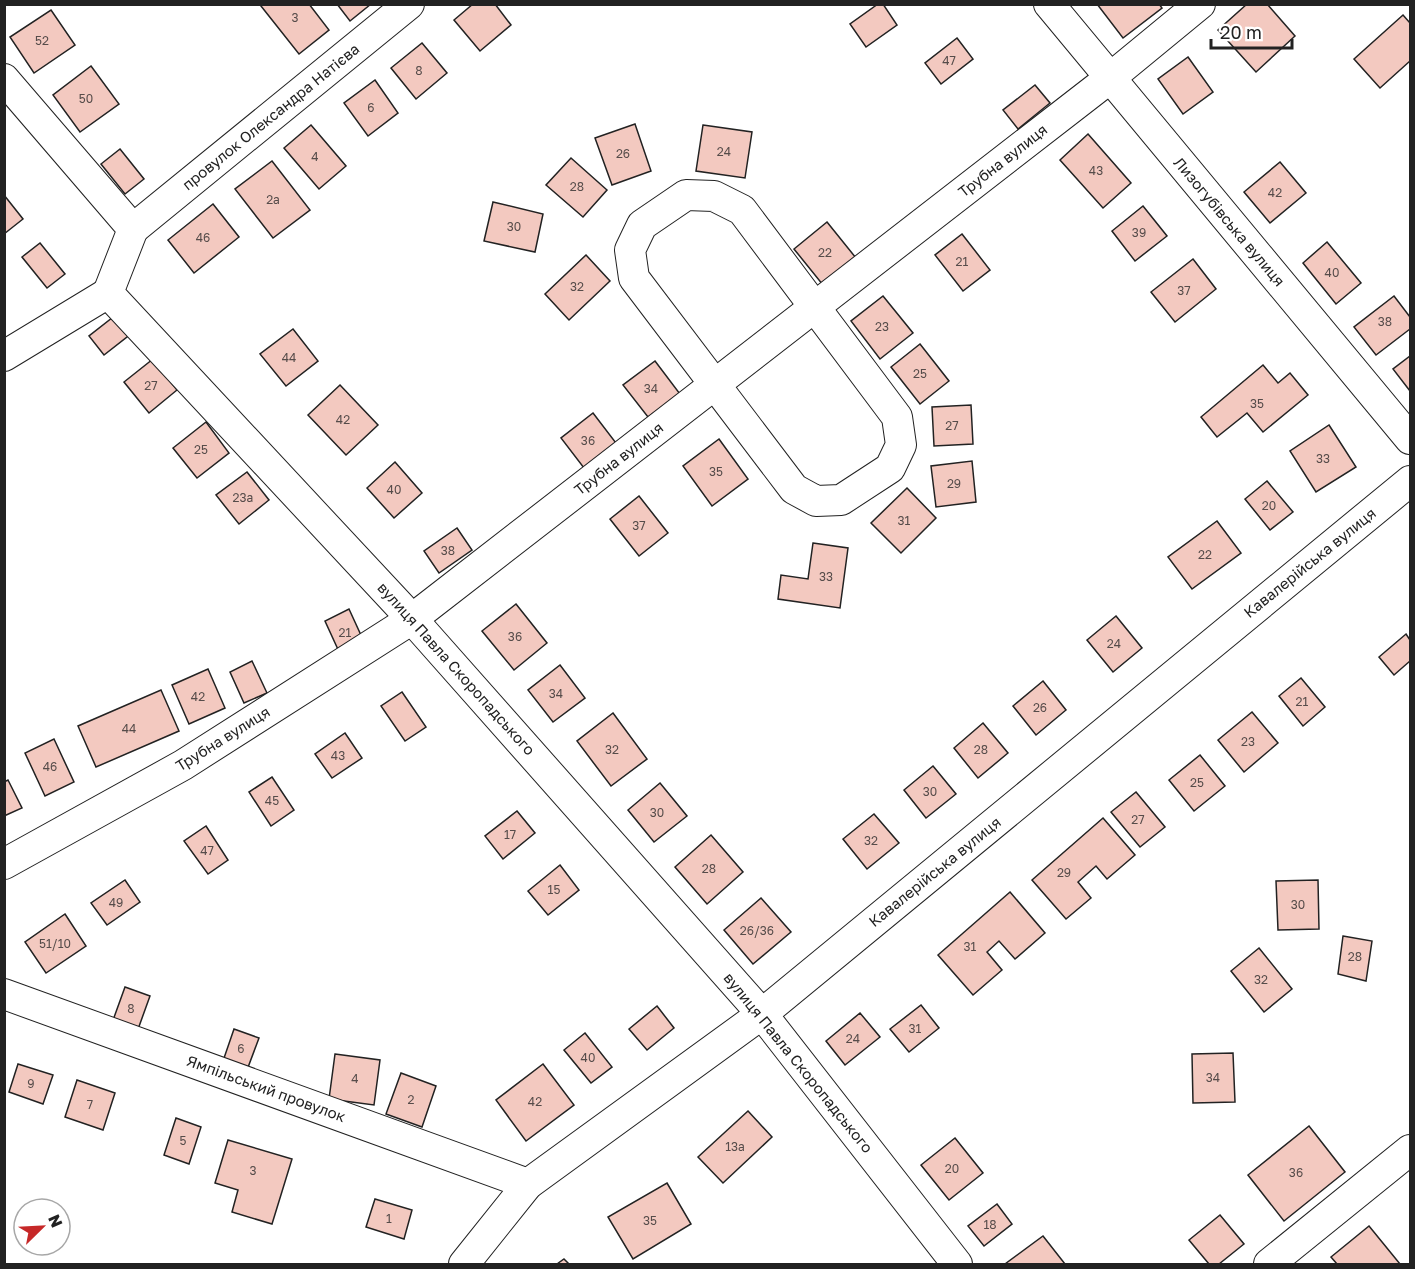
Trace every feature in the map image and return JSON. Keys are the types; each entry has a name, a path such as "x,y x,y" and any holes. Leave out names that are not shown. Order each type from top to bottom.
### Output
{"street":[{"name":"провулок Олександра Натієва","path":"133,229 409,4"},
{"name":"Лизогубівська вулиця","path":"1049,4 1410,440"},
{"name":"Трубна вулиця","path":"4,864 183,765 412,619 1110,78 1200,4"},
{"path":"4,79 133,229 108,293 4,356"},
{"path":"686,195 714,196 742,210 897,417 901,445 890,468 841,500 816,501 794,489 716,384 634,278 630,250 642,225 686,195"},
{"name":"вулиця Павла Скоропадського","path":"108,293 412,619 762,1014 957,1264"},
{"name":"Кавалерійська вулиця","path":"464,1264 528,1184 762,1014 1410,481"},
{"name":"Ямпільський провулок","path":"4,994 528,1184"},
{"path":"1269,1264 1410,1150"}],"building":[{"path":"263,4 309,4 329,30 299,54 261,6"},
{"path":"337,4 371,4 350,21"},
{"path":"473,4 495,4 511,25 480,51 454,20"},
{"path":"878,4 883,4 897,25 866,47 850,24"},
{"path":"1097,4 1159,4 1162,8 1123,38"},
{"path":"1247,4 1267,4 1295,36 1256,72 1218,30"},
{"path":"51,10 75,45 34,73 10,37"},
{"path":"1403,15 1410,23 1410,61 1380,88 1354,59"},
{"path":"957,38 973,59 941,84 925,63"},
{"path":"422,43 447,73 416,99 391,68"},
{"path":"1188,57 1213,92 1183,114 1158,79"},
{"path":"91,66 119,104 80,132 53,95"},
{"path":"375,80 398,113 368,136 344,103"},
{"path":"1035,85 1050,103 1018,129 1003,110"},
{"path":"635,124 651,171 612,185 595,138"},
{"path":"311,125 346,166 319,189 284,148"},
{"path":"703,125 752,132 745,178 696,171"},
{"path":"1088,134 1131,183 1103,208 1060,160"},
{"path":"120,149 144,179 125,194 101,164"},
{"path":"571,158 607,190 583,217 546,185"},
{"path":"272,161 310,210 273,238 235,189"},
{"path":"1280,162 1306,193 1270,223 1244,192"},
{"path":"4,195 23,219 4,234"},
{"path":"493,202 543,214 535,252 484,241"},
{"path":"213,204 239,237 194,273 168,240"},
{"path":"1143,206 1167,236 1135,261 1112,231"},
{"path":"827,222 856,258 823,285 794,249"},
{"path":"962,234 990,270 963,291 935,255"},
{"path":"1327,242 1361,283 1336,304 1303,263"},
{"path":"40,243 65,274 47,288 22,257"},
{"path":"586,255 610,281 569,320 545,294"},
{"path":"1193,259 1216,289 1175,322 1151,292"},
{"path":"883,296 913,333 880,359 851,321"},
{"path":"1394,296 1410,317 1410,329 1376,355 1354,327"},
{"path":"117,314 132,333 104,355 89,336"},
{"path":"293,329 318,361 286,386 260,354"},
{"path":"920,344 949,381 920,404 891,367"},
{"path":"1410,356 1410,391 1393,369"},
{"path":"153,359 177,390 149,413 124,382"},
{"path":"655,361 680,394 648,417 623,385"},
{"path":"1263,365 1278,383 1290,373 1308,395 1263,432 1247,413 1217,437 1201,417"},
{"path":"340,385 378,425 346,455 308,415"},
{"path":"971,405 973,444 934,446 932,407"},
{"path":"593,413 616,443 584,468 561,438"},
{"path":"206,422 229,453 197,478 173,448"},
{"path":"1329,425 1356,467 1316,492 1290,451"},
{"path":"719,439 748,479 712,506 683,466"},
{"path":"972,461 976,502 936,507 931,466"},
{"path":"395,462 422,493 394,518 367,488"},
{"path":"247,472 269,500 239,524 216,495"},
{"path":"1267,481 1293,512 1270,530 1245,499"},
{"path":"907,488 936,518 901,553 871,523"},
{"path":"639,496 668,533 639,556 610,519"},
{"path":"1217,521 1241,553 1192,589 1168,557"},
{"path":"457,528 472,550 439,573 424,551"},
{"path":"813,543 848,548 840,608 778,599 781,575 808,579"},
{"path":"516,604 547,643 514,670 482,631"},
{"path":"349,609 365,644 341,656 325,621"},
{"path":"1116,616 1142,648 1113,672 1087,640"},
{"path":"1406,634 1410,640 1410,661 1394,675 1379,657"},
{"path":"252,661 267,693 244,703 230,672"},
{"path":"560,665 585,698 553,722 528,690"},
{"path":"208,669 225,708 189,724 172,685"},
{"path":"1301,678 1325,707 1303,726 1279,696"},
{"path":"1043,681 1066,710 1036,735 1013,706"},
{"path":"161,690 179,731 96,767 78,726"},
{"path":"402,692 426,727 405,741 381,706"},
{"path":"1252,712 1278,743 1244,772 1218,740"},
{"path":"613,713 647,759 611,786 577,741"},
{"path":"983,723 1008,753 978,778 954,748"},
{"path":"345,733 362,758 332,778 315,754"},
{"path":"54,739 74,782 45,796 25,753"},
{"path":"1200,755 1225,786 1194,811 1169,780"},
{"path":"933,766 956,794 926,818 904,790"},
{"path":"272,777 294,810 271,826 249,792"},
{"path":"8,780 22,808 4,816 4,782"},
{"path":"660,783 687,816 654,842 628,810"},
{"path":"1136,792 1165,827 1140,847 1111,812"},
{"path":"517,811 535,833 503,859 485,836"},
{"path":"874,814 899,843 867,869 843,839"},
{"path":"1103,818 1135,855 1107,879 1096,866 1078,882 1091,898 1066,919 1032,880"},
{"path":"206,826 228,860 208,874 184,841"},
{"path":"711,835 743,872 707,904 675,867"},
{"path":"560,865 579,890 548,915 528,891"},
{"path":"125,880 140,902 107,925 91,903"},
{"path":"1318,880 1319,929 1278,930 1276,881"},
{"path":"1010,892 1045,933 1015,959 999,941 987,952 1002,970 973,995 938,955"},
{"path":"761,898 791,932 753,964 724,930"},
{"path":"65,914 86,946 46,973 25,942"},
{"path":"1343,936 1372,941 1366,981 1338,974"},
{"path":"1259,948 1292,989 1264,1012 1231,971"},
{"path":"125,987 150,996 137,1032 112,1023"},
{"path":"921,1005 939,1028 909,1052 890,1029"},
{"path":"657,1006 674,1028 647,1050 629,1029"},
{"path":"860,1013 880,1037 845,1065 826,1041"},
{"path":"234,1029 259,1038 247,1070 223,1061"},
{"path":"585,1033 612,1067 591,1083 564,1050"},
{"path":"1233,1053 1235,1102 1193,1103 1192,1054"},
{"path":"335,1054 380,1060 374,1105 329,1099"},
{"path":"18,1064 53,1075 43,1104 9,1092"},
{"path":"543,1064 574,1105 526,1141 496,1100"},
{"path":"401,1073 436,1086 422,1127 386,1114"},
{"path":"77,1080 115,1093 103,1130 65,1117"},
{"path":"748,1111 772,1137 723,1183 698,1157"},
{"path":"176,1118 201,1127 189,1164 164,1155"},
{"path":"1309,1126 1345,1172 1284,1221 1248,1175"},
{"path":"955,1138 983,1173 949,1200 921,1165"},
{"path":"228,1140 292,1159 272,1224 232,1212 238,1190 215,1183"},
{"path":"667,1183 691,1224 633,1259 608,1217"},
{"path":"375,1199 412,1210 404,1239 366,1227"},
{"path":"997,1204 1012,1224 984,1246 968,1226"},
{"path":"1220,1215 1244,1244 1219,1264 1209,1264 1189,1240"},
{"path":"1369,1226 1400,1264 1337,1264 1331,1257"},
{"path":"1043,1236 1065,1264 1005,1264"},
{"path":"564,1259 569,1264 557,1264"}]}
